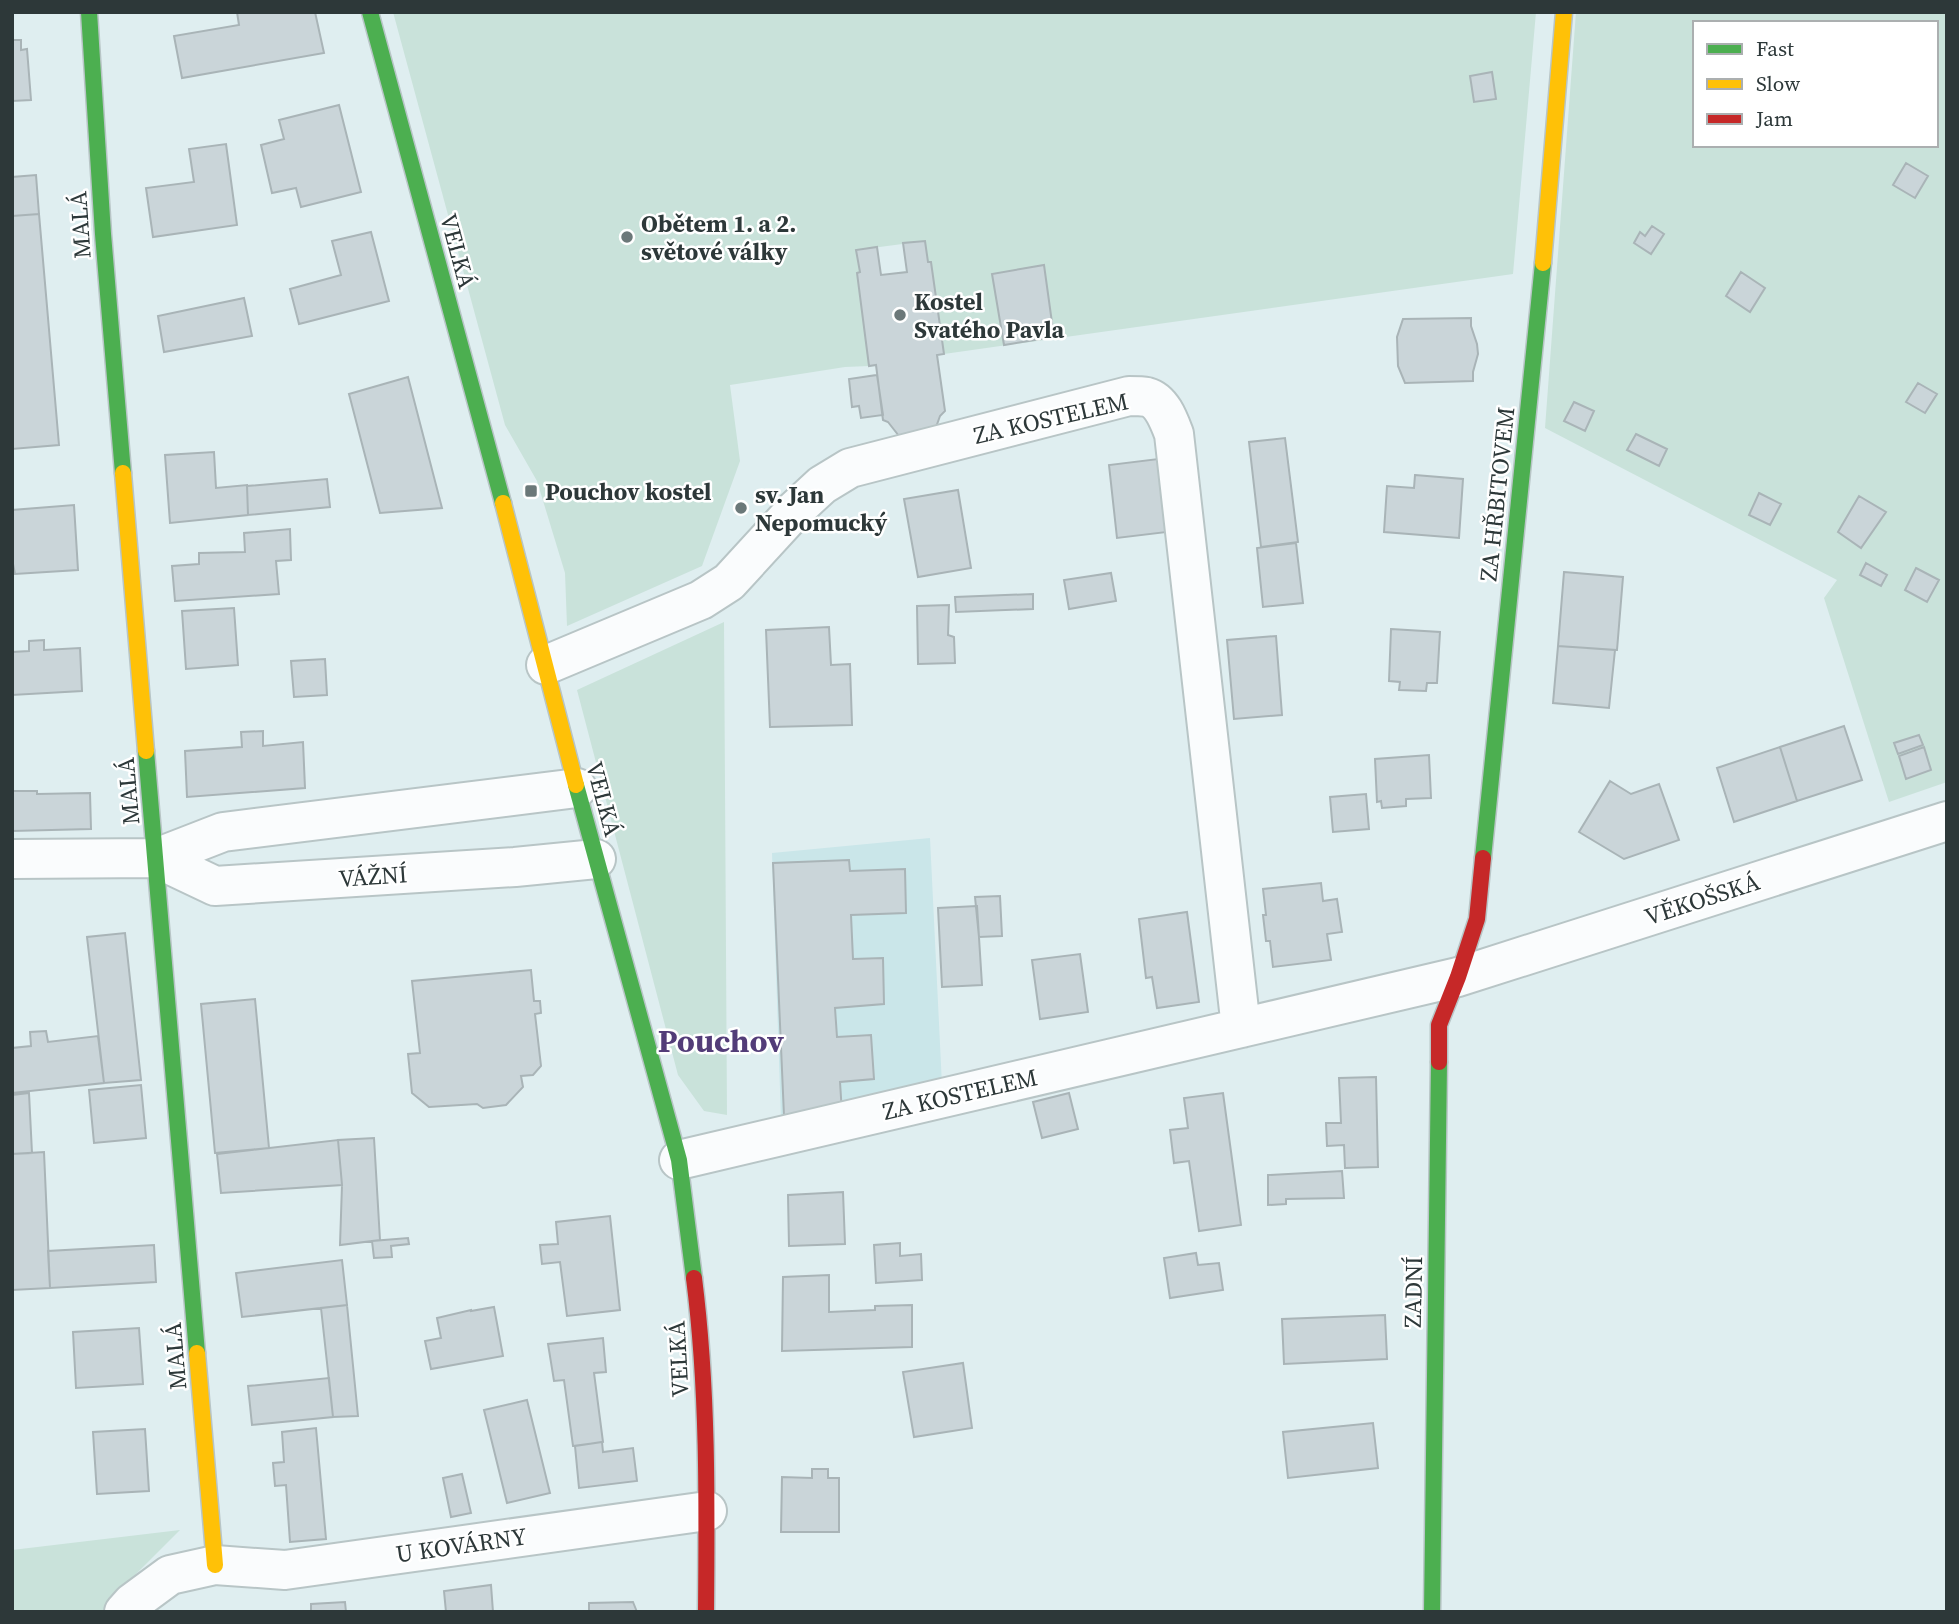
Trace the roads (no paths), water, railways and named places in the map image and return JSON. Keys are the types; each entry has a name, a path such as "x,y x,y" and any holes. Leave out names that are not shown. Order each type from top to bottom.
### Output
{"street":[{"name":"MALÁ","path":"89,12 103,234 215,1565"},
{"name":"VELKÁ","path":"370,12 679,1160 701,1335 707,1511 706,1612"},
{"name":"ZA HŘBITOVEM","path":"1458,977 1477,919 1542,268 1564,12"},
{"name":"ZA KOSTELEM","path":"546,665 701,600 729,582 794,510 822,485 850,468 1129,396 1149,397 1159,404 1174,434 1241,1028"},
{"name":"VÁŽNÍ","path":"12,859 156,858 223,832 577,789"},
{"name":"VĚKOŠSKÁ","path":"1458,977 1947,821"},
{"name":"VÁŽNÍ","path":"156,858 215,886 515,867 596,859"},
{"name":"ZA KOSTELEM","path":"679,1160 1458,977"},
{"name":"ZADNÍ","path":"1432,1612 1439,1025 1458,977"},
{"name":"U KOVÁRNY","path":"124,1612 170,1575 215,1565 285,1570 707,1511"}],"place":[{"name":"Obětem 1. a 2. světové války","path":"627,237"},
{"name":"Kostel Svatého Pavla","path":"900,315"},
{"name":"Pouchov kostel","path":"531,491"},
{"name":"sv. Jan Nepomucký","path":"741,508"}],"district":[{"name":"Pouchov","path":"721,1041"}]}
